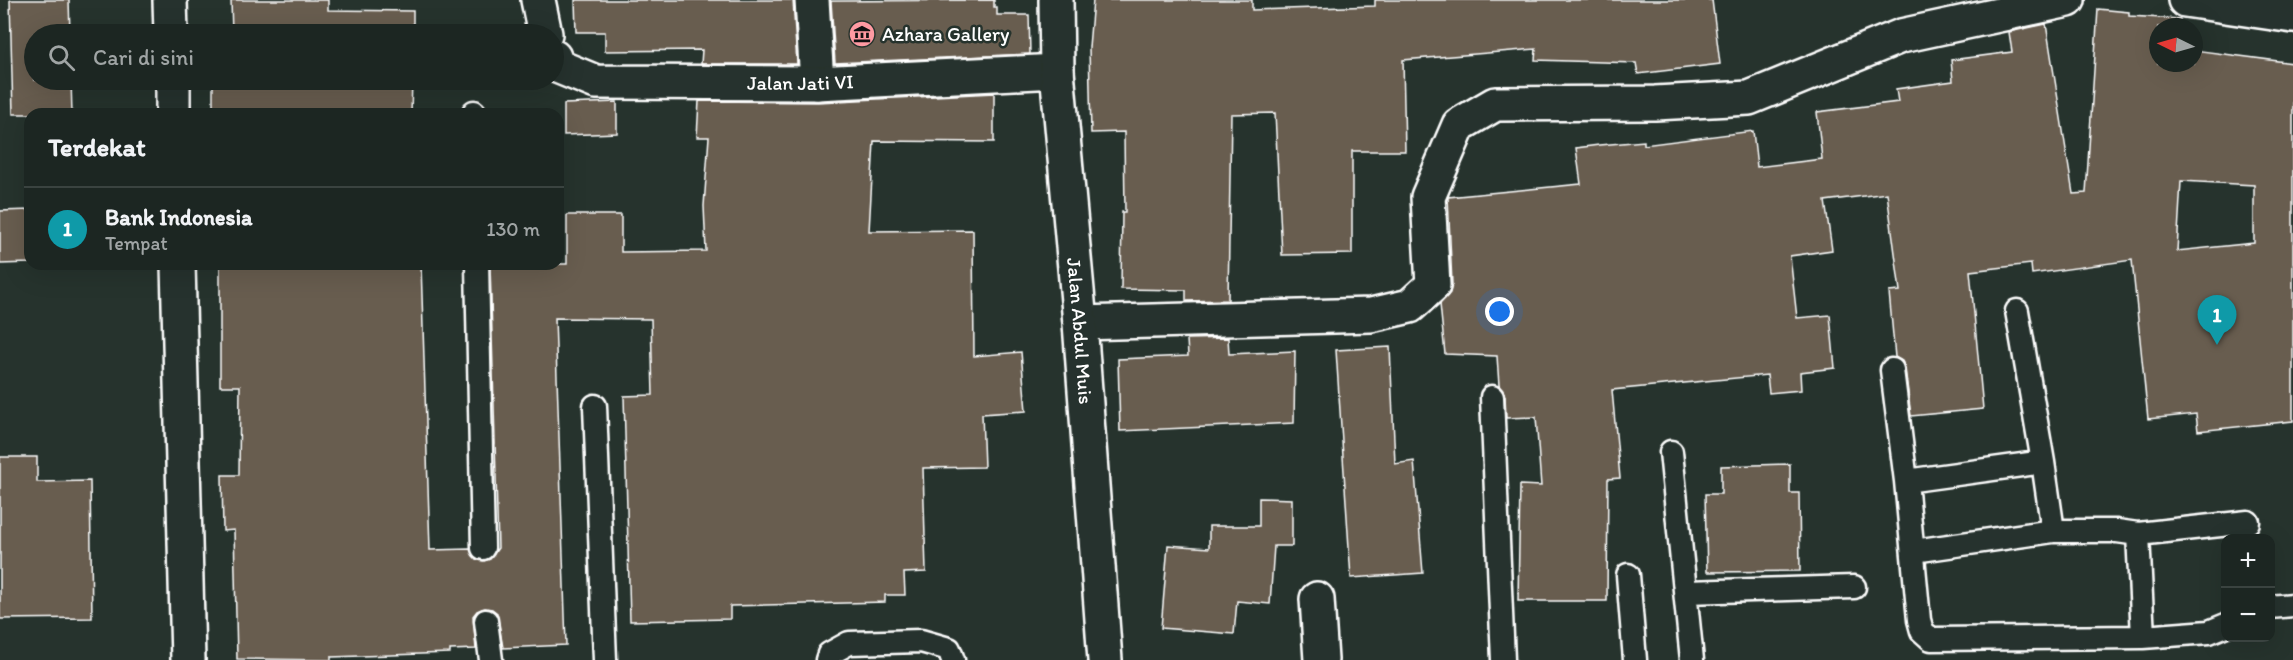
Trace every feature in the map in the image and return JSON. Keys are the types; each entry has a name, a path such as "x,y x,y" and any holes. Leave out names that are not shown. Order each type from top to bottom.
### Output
{"street":[{"path":"170,0 171,24"},
{"path":"538,0 543,24"},
{"path":"812,0 817,83"},
{"name":"Jalan Abdul Muis","path":"1056,0 1057,70 1080,323 1105,660"},
{"path":"1080,323 1371,315 1410,306 1433,285 1428,197 1459,125 1495,104 1656,103 1749,98 1901,36 2068,0"},
{"path":"2185,0 2293,16"},
{"name":"Jalan Jati VI","path":"564,69 596,82 817,83 1057,70"},
{"path":"173,90 174,108"},
{"path":"178,270 188,660"},
{"path":"1317,599 1321,660"}],"lane":[{"path":"477,270 483,548"},
{"path":"2017,311 2053,531"},
{"path":"1892,370 1914,551 1919,620 1922,631 1931,639 2143,637 2209,632 2221,627"},
{"path":"1492,397 1503,660"},
{"path":"595,406 605,660"},
{"path":"1671,452 1692,660"},
{"path":"1906,481 2043,462"},
{"path":"1914,551 2053,531 2117,531 2138,534 2248,522"},
{"path":"2138,534 2143,637"},
{"path":"1628,574 1635,660"},
{"path":"1686,592 1854,587"},
{"path":"2275,607 2293,605"},
{"path":"486,621 491,660"},
{"path":"827,660 829,654 849,643 921,641 949,649 953,660"}],"building":[{"path":"10,0 69,0 70,24 24,24 24,90 71,90 72,108 24,108 24,114 13,114"},
{"path":"231,0 328,0 328,10 413,11 413,24 232,24"},
{"path":"575,0 793,0 797,64 701,64 702,50 605,51 605,32 576,32"},
{"path":"994,0 997,15 1029,15 1030,54 835,63 831,1"},
{"path":"1093,0 1252,0 1252,10 1375,6 1375,0 1712,0 1720,64 1638,74 1636,63 1535,60 1536,49 1403,60 1405,151 1352,151 1352,254 1282,255 1275,113 1231,114 1228,300 1186,301 1186,290 1121,289 1122,212 1125,212 1124,132 1091,133 1089,47"},
{"path":"2098,9 2129,12 2129,16 2163,18 2149,18 2149,72 2203,72 2203,51 2293,63 2293,421 2198,431 2196,414 2148,419 2132,260 2032,274 2031,264 1970,271 1983,409 1911,416 1905,368 1902,361 1895,357 1889,292 1900,291 1887,193 1825,201 1832,250 1790,256 1797,318 1830,315 1835,368 1800,372 1801,390 1769,393 1767,375 1612,390 1620,478 1608,479 1607,601 1518,601 1520,485 1541,486 1536,417 1506,418 1505,396 1499,385 1497,356 1445,354 1440,304 1450,293 1452,284 1448,197 1581,184 1576,148 1599,145 1644,141 1644,145 1753,131 1757,167 1822,159 1817,112 1898,102 1896,89 1953,81 1951,60 2012,52 2009,32 2046,24 2073,194 2086,193","holes":["2181,181 2254,185 2254,243 2177,251"]},
{"path":"213,90 412,90 411,108 213,108"},
{"path":"994,93 994,142 874,141 869,231 973,230 974,356 1021,352 1026,411 982,414 984,467 923,468 926,572 904,573 905,595 885,595 885,602 730,606 730,619 630,621 624,396 653,395 651,319 555,318 566,645 503,648 497,613 485,608 477,611 473,616 476,649 450,650 450,653 331,657 331,660 237,659 234,530 223,531 222,475 239,475 240,386 220,386 220,270 421,270 430,550 470,549 476,559 484,561 490,559 498,548 490,270 564,270 564,264 567,264 567,215 621,215 621,252 706,251 704,206 709,137 697,137 699,101 818,102"},
{"path":"617,102 617,133 564,135 564,104"},
{"path":"24,210 24,263 0,264 0,211"},
{"path":"1228,338 1229,354 1295,351 1294,423 1120,431 1118,359 1188,356 1187,339"},
{"path":"1390,347 1395,464 1414,461 1423,573 1351,578 1336,350"},
{"path":"0,457 37,457 37,482 90,481 92,618 0,619"},
{"path":"1790,464 1790,493 1799,493 1800,571 1707,572 1705,494 1721,494 1721,466"},
{"path":"1259,498 1292,499 1292,546 1274,546 1270,604 1237,601 1234,634 1161,628 1168,545 1209,548 1209,526 1259,526"}],"place":[{"name":"Azhara Gallery","path":"862,34"},
{"name":"Bank Indonesia","path":"2217,345"}]}
